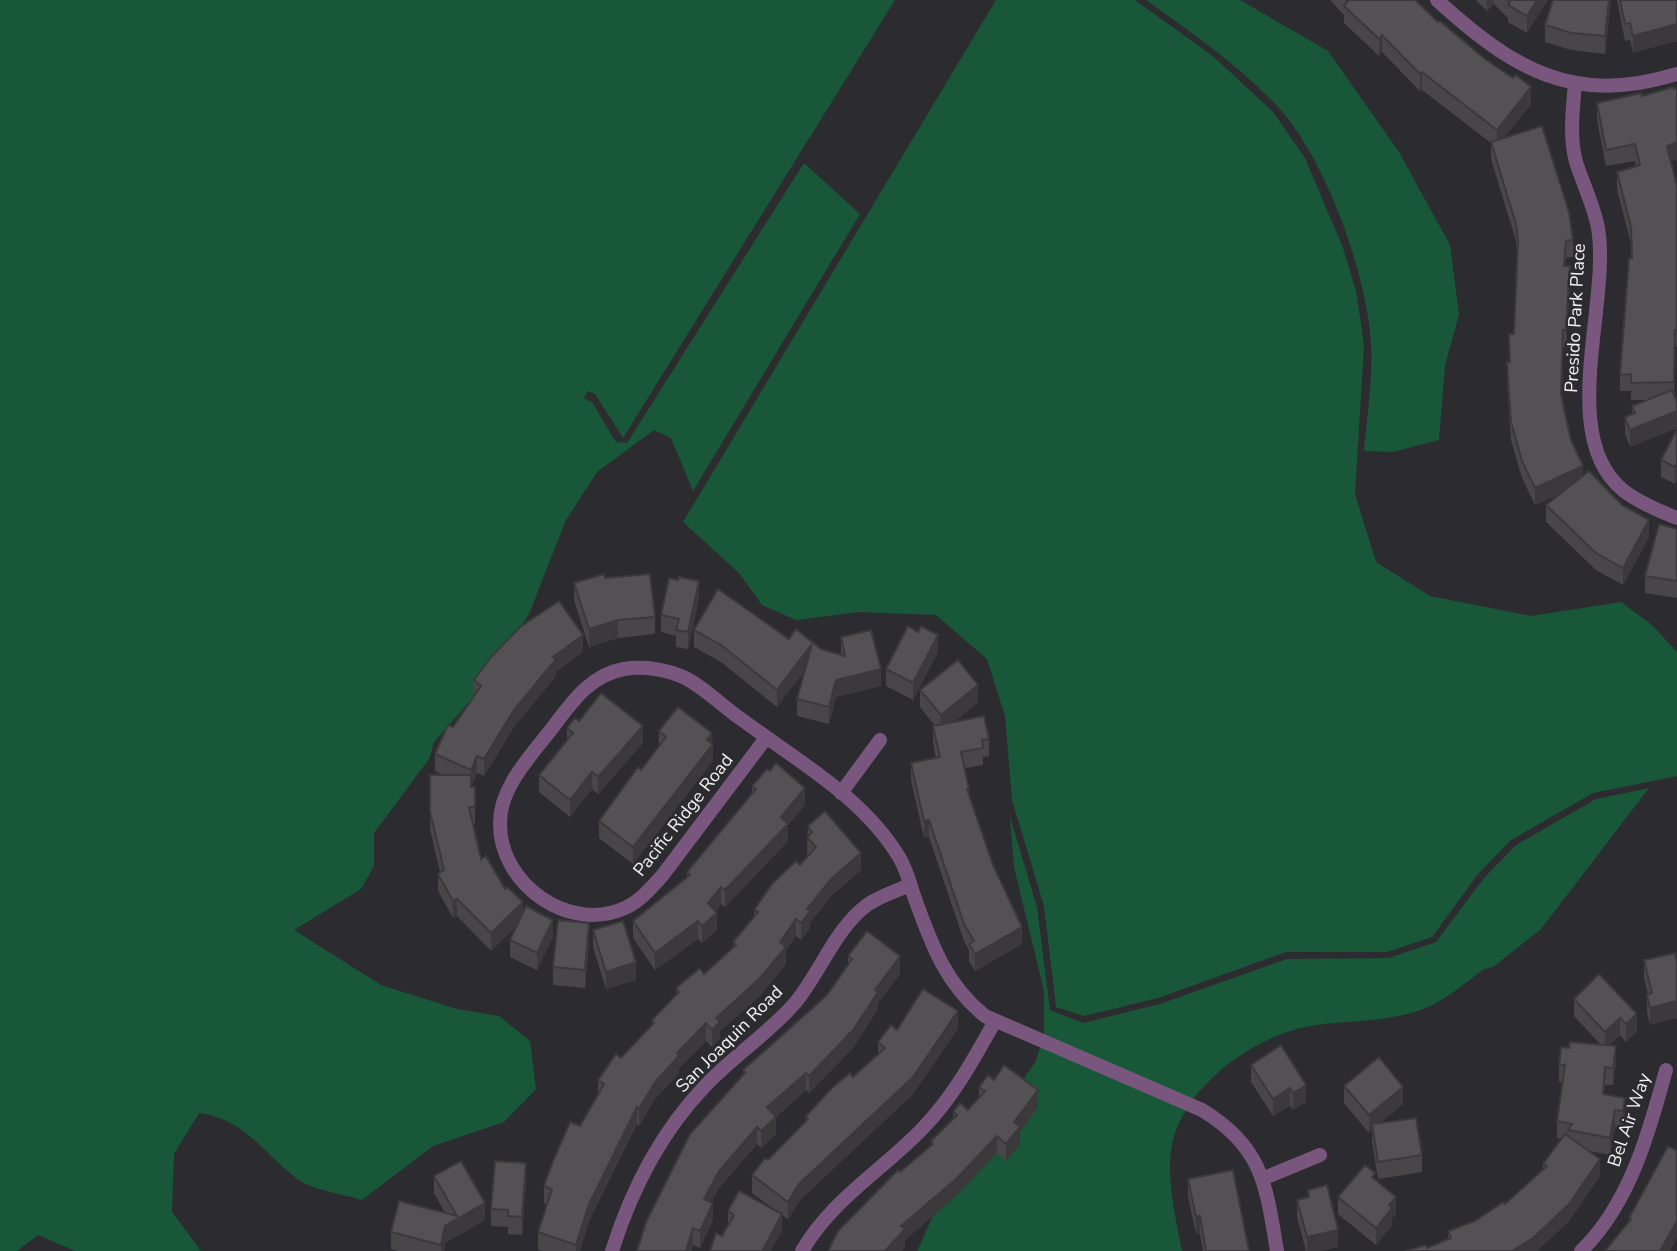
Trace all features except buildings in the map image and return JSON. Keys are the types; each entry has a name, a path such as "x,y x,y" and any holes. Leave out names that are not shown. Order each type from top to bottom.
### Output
{"street":[{"path":"1437,0 1498,52 1535,71 1597,87 1643,84 1677,74"},
{"name":"Presido Park Place","path":"1575,83 1571,128 1575,160 1598,228 1600,257 1590,394 1592,438 1606,469 1623,491 1677,518"},
{"name":"Pacific Ridge Road","path":"766,738 662,876 643,897 625,908 603,913 561,910 523,884 511,866 500,822 514,778 579,693 602,676 644,668 684,677 860,807 889,840 902,860 945,973 972,1006 995,1021 1210,1115 1228,1126 1244,1143 1267,1191 1277,1251"},
{"path":"841,793 880,740"},
{"name":"San Joaquin Road","path":"612,1251 620,1225 652,1156 689,1105 705,1086 795,1003 847,925 867,906 910,885"},
{"path":"803,1251 838,1204 922,1130 957,1090 995,1021"},
{"name":"Bel Air Way","path":"1581,1251 1622,1193 1648,1134 1666,1070"},
{"path":"1262,1179 1320,1155"}],"green space":[{"path":"0,0 895,0 623,438 595,394 588,391 584,398 592,402 616,442 627,443 804,163 860,214 693,491 671,438 654,430 597,472 566,520 529,614 471,700 434,742 429,759 374,833 374,866 361,889 294,930 381,985 457,1009 499,1016 530,1041 536,1089 504,1122 433,1146 362,1200 303,1182 241,1129 215,1116 199,1113 174,1154 172,1212 201,1251 75,1251 38,1235 17,1251 0,1251"},
{"path":"996,0 1135,0 1214,57 1273,112 1305,158 1343,248 1356,291 1364,345 1355,494 1376,562 1430,596 1531,616 1621,602 1652,625 1677,652 1677,776 1593,793 1511,840 1478,874 1432,937 1387,952 1286,952 1158,998 1084,1016 1056,1007 1044,906 1012,800 1005,716 987,659 936,615 859,612 796,620 762,605 739,573 683,522"},
{"path":"1146,0 1240,0 1328,51 1399,152 1450,245 1459,314 1445,366 1439,440 1393,452 1364,451 1371,371 1368,316 1353,252 1328,187 1313,157 1279,108 1232,64"},
{"path":"1649,788 1541,929 1493,967 1484,969 1441,1000 1413,1013 1316,1025 1270,1039 1247,1051 1205,1085 1189,1105 1177,1127 1171,1150 1171,1188 1182,1251 917,1251 941,1198 1036,1061 1044,1033 1044,991 1014,867 1010,817 1037,907 1050,1010 1083,1023 1160,1004 1287,959 1389,958 1436,942 1484,878 1516,845 1596,799"}]}
